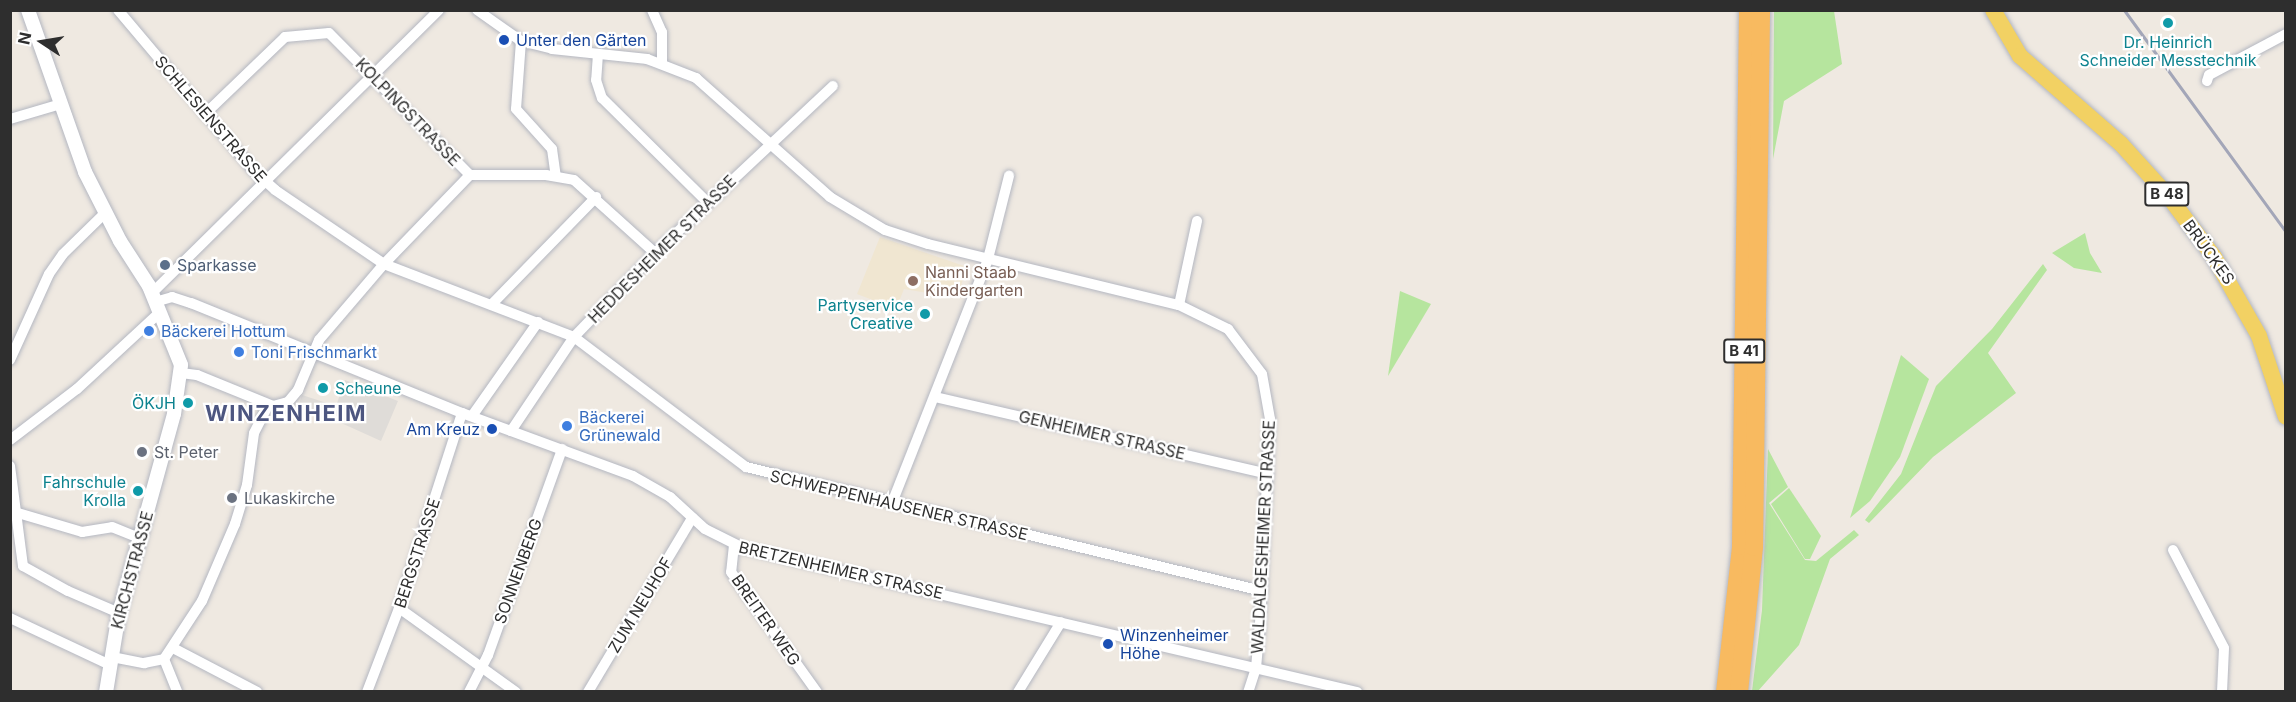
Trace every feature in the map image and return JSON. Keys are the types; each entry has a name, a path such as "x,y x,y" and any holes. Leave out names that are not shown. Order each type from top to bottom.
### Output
{"highway":[{"name":"B 41","path":"1725,692 1741,546 1748,10"},
{"name":"B 41","path":"1739,692 1754,547 1761,10"}],"main road":[{"name":"BRÜCKES","path":"1994,10 2020,56 2121,144 2169,197 2214,256 2259,336 2286,417"}],"street":[{"path":"28,10 61,104 105,213 155,303"},
{"path":"10,440 77,389 264,182 375,76 439,10"},
{"name":"WALDALGESHEIMER STRASSE","path":"477,10 521,41 552,50 662,63 708,86 830,197 872,224 908,239 1179,305 1228,329 1262,374 1270,418 1269,474 1256,668 1248,692"},
{"path":"652,10 662,32 662,63"},
{"name":"SCHLESIENSTRASSE","path":"124,13 264,182 275,190 384,264 493,303 574,337"},
{"name":"KOLPINGSTRASSE","path":"206,114 291,34 329,33 375,76 470,175 556,176 579,182 655,254"},
{"path":"2207,81 2210,75 2286,34"},
{"path":"521,41 516,108 552,149 556,176"},
{"path":"598,54 596,80 602,98 708,204"},
{"name":"HEDDESHEIMER STRASSE","path":"511,431 574,337 770,142 833,86"},
{"path":"10,119 61,104"},
{"path":"181,373 197,375 268,405 277,407 293,398 311,353 384,264 470,175"},
{"path":"892,503 988,259 1009,176"},
{"path":"493,303 596,197"},
{"path":"10,360 49,274 63,254 105,213"},
{"path":"1179,305 1197,221"},
{"name":"BRETZENHEIMER STRASSE","path":"155,303 177,298 467,415 642,480 670,497 692,518 734,545 1357,692"},
{"name":"KIRCHSTRASSE","path":"106,692 119,613 181,373 176,345 155,303"},
{"name":"BERGSTRASSE","path":"367,692 467,415 538,322"},
{"name":"SCHWEPPENHAUSENER STRASSE","path":"574,337 735,461 759,471 1262,591"},
{"name":"GENHEIMER STRASSE","path":"935,397 1269,474"},
{"path":"10,618 111,661 144,663 164,659 208,590 231,536 247,485 254,433 268,405"},
{"name":"SONNENBERG","path":"469,692 483,668 562,449"},
{"path":"10,466 18,513 23,566 68,591 119,613"},
{"path":"18,513 82,532 112,527 139,538"},
{"name":"ZUM NEUHOF","path":"588,692 692,518"},
{"name":"BREITER WEG","path":"734,545 731,572 817,692"},
{"path":"2173,550 2224,648 2222,692"},
{"path":"399,608 516,692"},
{"path":"1018,692 1061,622"},
{"path":"173,648 256,692"},
{"path":"164,659 177,692"}],"shaded area":[{"name":"Nanni Staab Kindergarten","path":"880,237 967,267 957,298 904,289 896,309 857,294"},
{"path":"345,380 398,401 381,441 299,404 302,395 336,406"}],"green space":[{"path":"1774,11 1834,11 1842,64 1784,101 1773,159"},
{"path":"2085,233 2090,253 2102,273 2074,268 2052,253"},
{"path":"2043,264 2047,270 1988,353 2016,393 1933,457 1869,523 1865,520 1901,474 1936,386 1992,329"},
{"path":"1400,291 1431,304 1388,376"},
{"path":"1901,355 1929,379 1900,457 1870,501 1850,518"},
{"path":"1768,449 1788,487 1769,503 1805,560 1816,561 1854,530 1859,535 1830,559 1799,645 1758,691 1752,691 1762,610"},
{"path":"1789,488 1821,536 1810,559 1805,559 1771,504"}],"railway":[{"path":"2124,10 2286,232"}],"place":[{"name":"Dr. Heinrich Schneider Messtechnik","path":"2168,23"},
{"name":"Unter den Gärten","path":"504,40"},
{"name":"Sparkasse","path":"165,265"},
{"name":"Nanni Staab Kindergarten","path":"913,281"},
{"name":"Partyservice Creative","path":"925,314"},
{"name":"Bäckerei Hottum","path":"149,331"},
{"name":"Toni Frischmarkt","path":"239,352"},
{"name":"Scheune","path":"323,388"},
{"name":"ÖKJH","path":"188,403"},
{"name":"Bäckerei Grünewald","path":"567,426"},
{"name":"Am Kreuz","path":"492,429"},
{"name":"St. Peter","path":"142,452"},
{"name":"Fahrschule Krolla","path":"138,491"},
{"name":"Lukaskirche","path":"232,498"},
{"name":"Winzenheimer Höhe","path":"1108,644"}],"district":[{"name":"WINZENHEIM","path":"286,414"}]}
